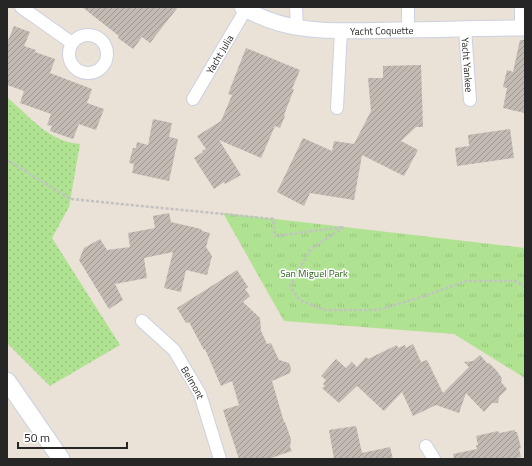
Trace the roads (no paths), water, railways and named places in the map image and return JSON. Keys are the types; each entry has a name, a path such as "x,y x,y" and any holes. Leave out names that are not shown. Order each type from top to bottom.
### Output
{"main road":[{"path":"7,381 61,459"}],"street":[{"path":"21,7 72,43"},
{"path":"296,7 297,28"},
{"path":"408,7 408,30"},
{"path":"521,7 523,28"},
{"name":"Yacht Coquette","path":"244,8 279,24 297,28 341,31 523,28"},
{"name":"Yacht Julia","path":"194,99 244,8"},
{"name":"Yacht Yankee","path":"465,29 470,100"},
{"path":"336,108 341,31"},
{"name":"Belmont","path":"142,321 174,350 200,394 220,459"},
{"path":"426,446 434,459"}],"park label":[{"name":"San Miguel Park","path":"314,273"}]}
